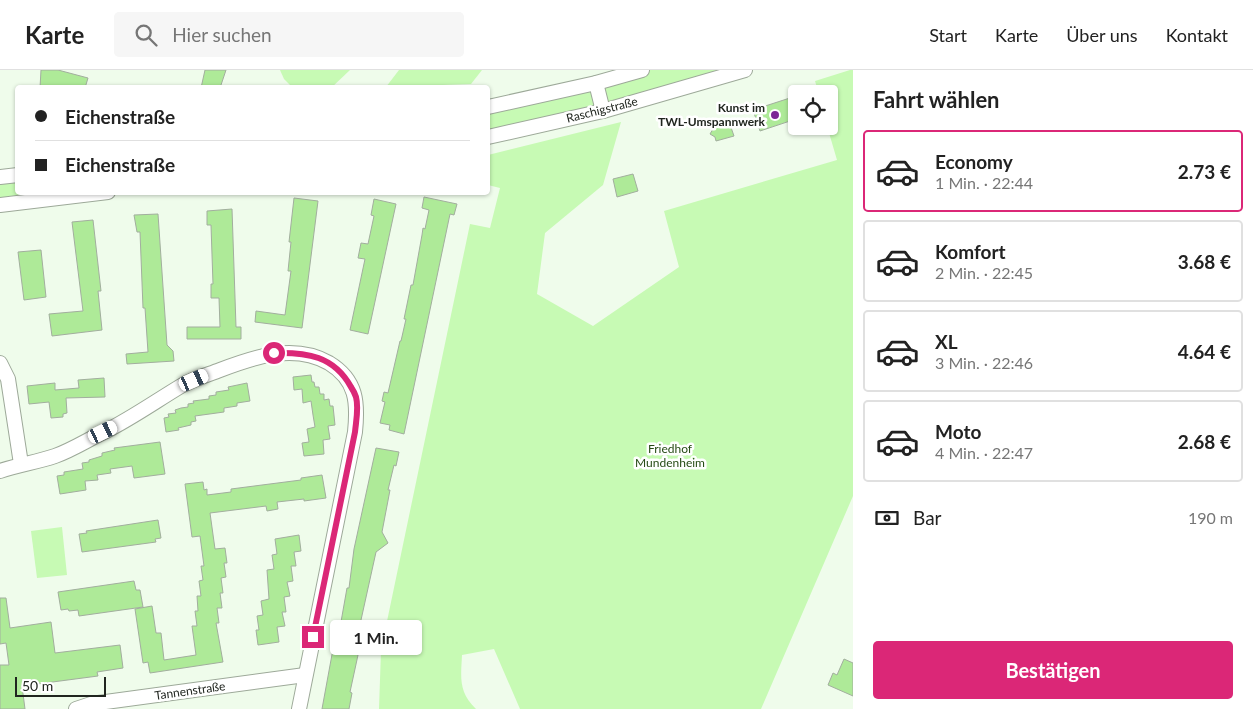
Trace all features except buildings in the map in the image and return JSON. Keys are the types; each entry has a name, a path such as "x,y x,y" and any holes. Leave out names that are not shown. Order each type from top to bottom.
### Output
{"street":[{"path":"490,107 596,83 642,70"},
{"name":"Raschigstraße","path":"490,137 603,111 745,70"},
{"path":"596,83 603,111"},
{"path":"0,177 15,174"},
{"path":"0,205 83,195"},
{"path":"0,471 55,456 119,424 183,385 242,361 274,353 289,352 309,354 338,369 356,397 355,432 299,709"},
{"path":"0,363 8,379 21,464"},
{"name":"Tannenstraße","path":"76,709 91,704 305,675"}],"green space":[{"path":"280,70 350,70 334,85 290,85 284,79"},
{"path":"399,70 482,70 471,84 388,85"},
{"path":"642,70 745,70 490,136 490,107"},
{"name":"Friedhof Mundenheim","path":"853,70 853,496 761,709 520,709 494,649 462,655 461,677 463,690 470,703 476,709 379,709 381,650 470,224 490,228 500,188 490,186 490,155 621,122 603,185 545,233 537,294 593,326 679,267 664,211 837,160 830,135 838,135 838,85 816,85 815,81"},
{"path":"15,175 15,195 90,195 0,205 0,177"},
{"path":"62,527 67,575 37,578 31,531"}],"place":[{"name":"Kunst im TWL-Umspannwerk","path":"775,115"}],"route":[{"path":"274,353 309,354 323,360 338,369 356,397 355,432 313,637"}]}
